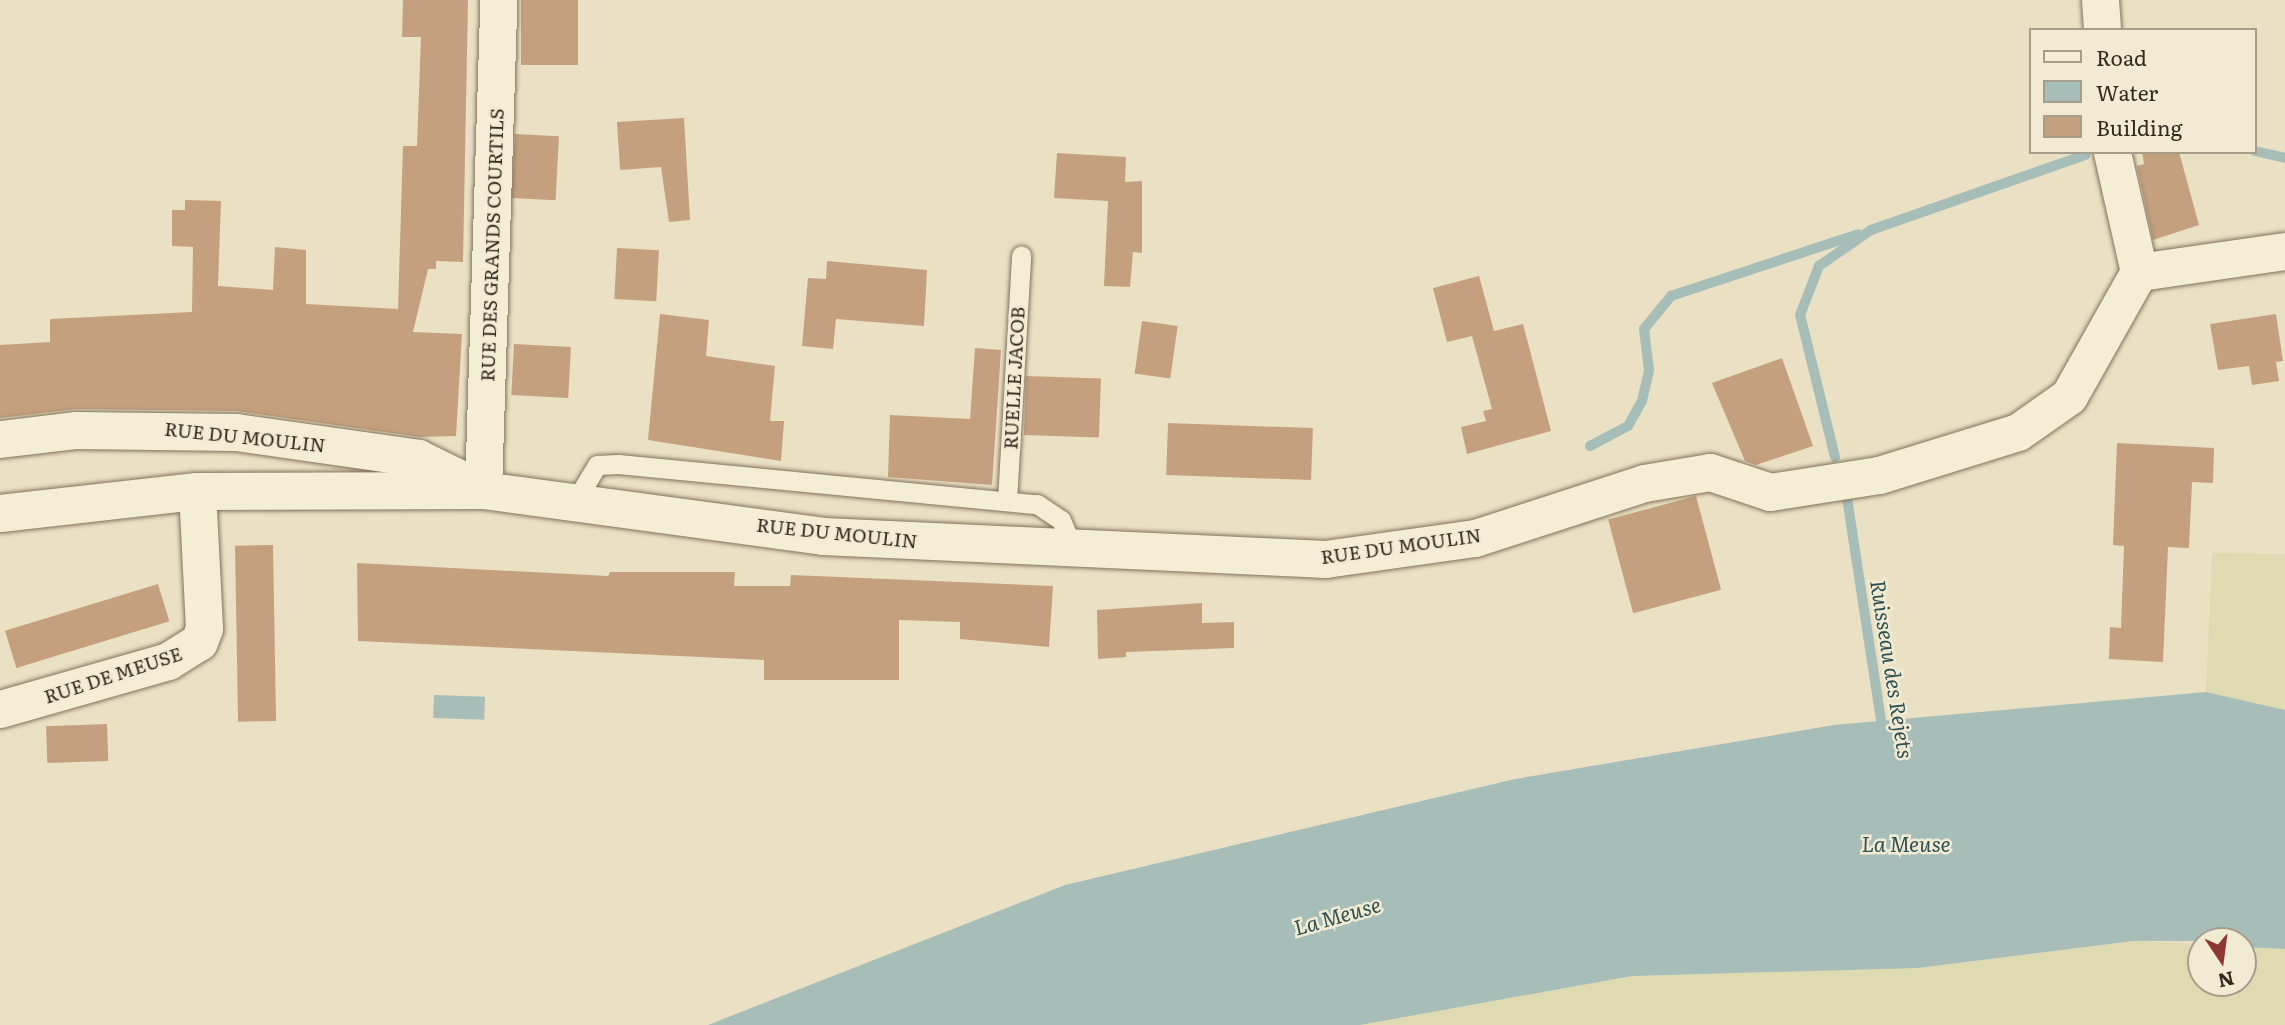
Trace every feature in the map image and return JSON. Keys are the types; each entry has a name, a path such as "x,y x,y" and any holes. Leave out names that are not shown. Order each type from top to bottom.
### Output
{"street":[{"name":"RUE DES GRANDS COURTILS","path":"483,490 494,287 498,0"},
{"path":"2100,0 2102,28"},
{"path":"2112,154 2139,272 2285,251"},
{"name":"RUE DU MOULIN","path":"0,513 197,491 483,490 576,500 822,536 1075,551 1325,559 1475,538 1644,483 1710,472 1770,492 1880,475 2018,432 2069,396 2139,272"},
{"name":"RUE DU MOULIN","path":"0,439 76,429 236,432 418,458 483,490"},
{"name":"RUE DE MEUSE","path":"0,709 168,661 199,642 204,628 197,491"}],"lane":[{"name":"RUELLE JACOB","path":"1007,501 1021,254"},
{"path":"576,500 597,465 618,464 1007,501 1051,510 1075,551"}],"shaded area":[{"path":"2212,553 2285,554 2285,710 2206,692"},
{"path":"2133,941 2187,943 2187,997 2257,997 2257,948 2285,949 2285,1025 1360,1025 1632,976 1918,968"}],"water":[{"name":"La Meuse","path":"2206,692 2285,710 2285,949 2257,948 2257,927 2187,927 2187,941 2133,941 1918,968 1632,976 1360,1025 708,1025 1065,885 1515,779 1834,725"},
{"path":"434,695 485,697 484,720 433,718"}],"building":[{"path":"403,0 468,0 463,262 436,261 436,269 428,269 413,332 462,334 456,436 420,437 236,411 76,409 0,418 0,345 50,342 50,319 192,312 193,247 172,246 172,210 185,210 185,200 221,201 218,286 273,290 275,247 306,250 306,304 398,309 403,146 417,146 421,37 402,37"},
{"path":"521,0 578,0 578,65 521,65"},
{"path":"684,118 690,220 669,222 661,167 620,170 617,122"},
{"path":"515,134 559,136 556,200 512,198"},
{"path":"1057,153 1126,157 1125,182 1142,181 1142,253 1133,252 1130,287 1104,286 1108,201 1054,198"},
{"path":"2142,154 2180,154 2199,225 2153,240 2137,166 2144,164"},
{"path":"617,248 659,250 656,301 614,299"},
{"path":"827,261 927,270 924,326 836,319 833,349 802,346 808,278 826,279"},
{"path":"1479,276 1494,331 1523,324 1551,431 1467,454 1461,427 1486,421 1483,411 1492,409 1472,336 1447,342 1433,288"},
{"path":"660,314 709,320 706,356 775,366 770,421 784,421 781,461 648,440"},
{"path":"2276,314 2283,361 2276,362 2279,381 2252,385 2249,366 2218,370 2210,324"},
{"path":"1142,321 1178,326 1170,378 1135,373"},
{"path":"514,344 571,347 568,398 511,395"},
{"path":"975,348 1001,350 992,485 888,477 890,415 970,419"},
{"path":"1782,358 1813,446 1756,465 1745,461 1712,383"},
{"path":"1026,376 1101,379 1099,438 1024,435"},
{"path":"1168,423 1313,428 1311,480 1166,475"},
{"path":"2117,443 2214,448 2213,483 2192,482 2189,548 2168,547 2163,662 2109,659 2110,627 2121,628 2124,546 2113,545"},
{"path":"1696,496 1721,590 1633,613 1608,520"},
{"path":"273,545 276,721 238,722 235,546"},
{"path":"357,563 608,576 610,572 735,572 734,586 790,586 791,575 1053,586 1049,647 960,639 960,622 899,620 899,680 764,680 764,660 358,641"},
{"path":"158,584 169,621 16,668 5,631"},
{"path":"1202,603 1202,623 1234,622 1234,648 1126,652 1126,657 1098,659 1097,610"},
{"path":"107,724 108,761 47,763 46,726"}],"waterway":[{"name":"Ruisseau des Rejets","path":"2257,151 2285,158"},
{"name":"Ruisseau des Rejets","path":"1835,457 1800,315 1819,266 1871,230 2085,155"},
{"path":"1590,446 1628,426 1642,401 1649,370 1644,329 1671,296 1858,234"},
{"name":"Ruisseau des Rejets","path":"1847,498 1883,733"}]}
